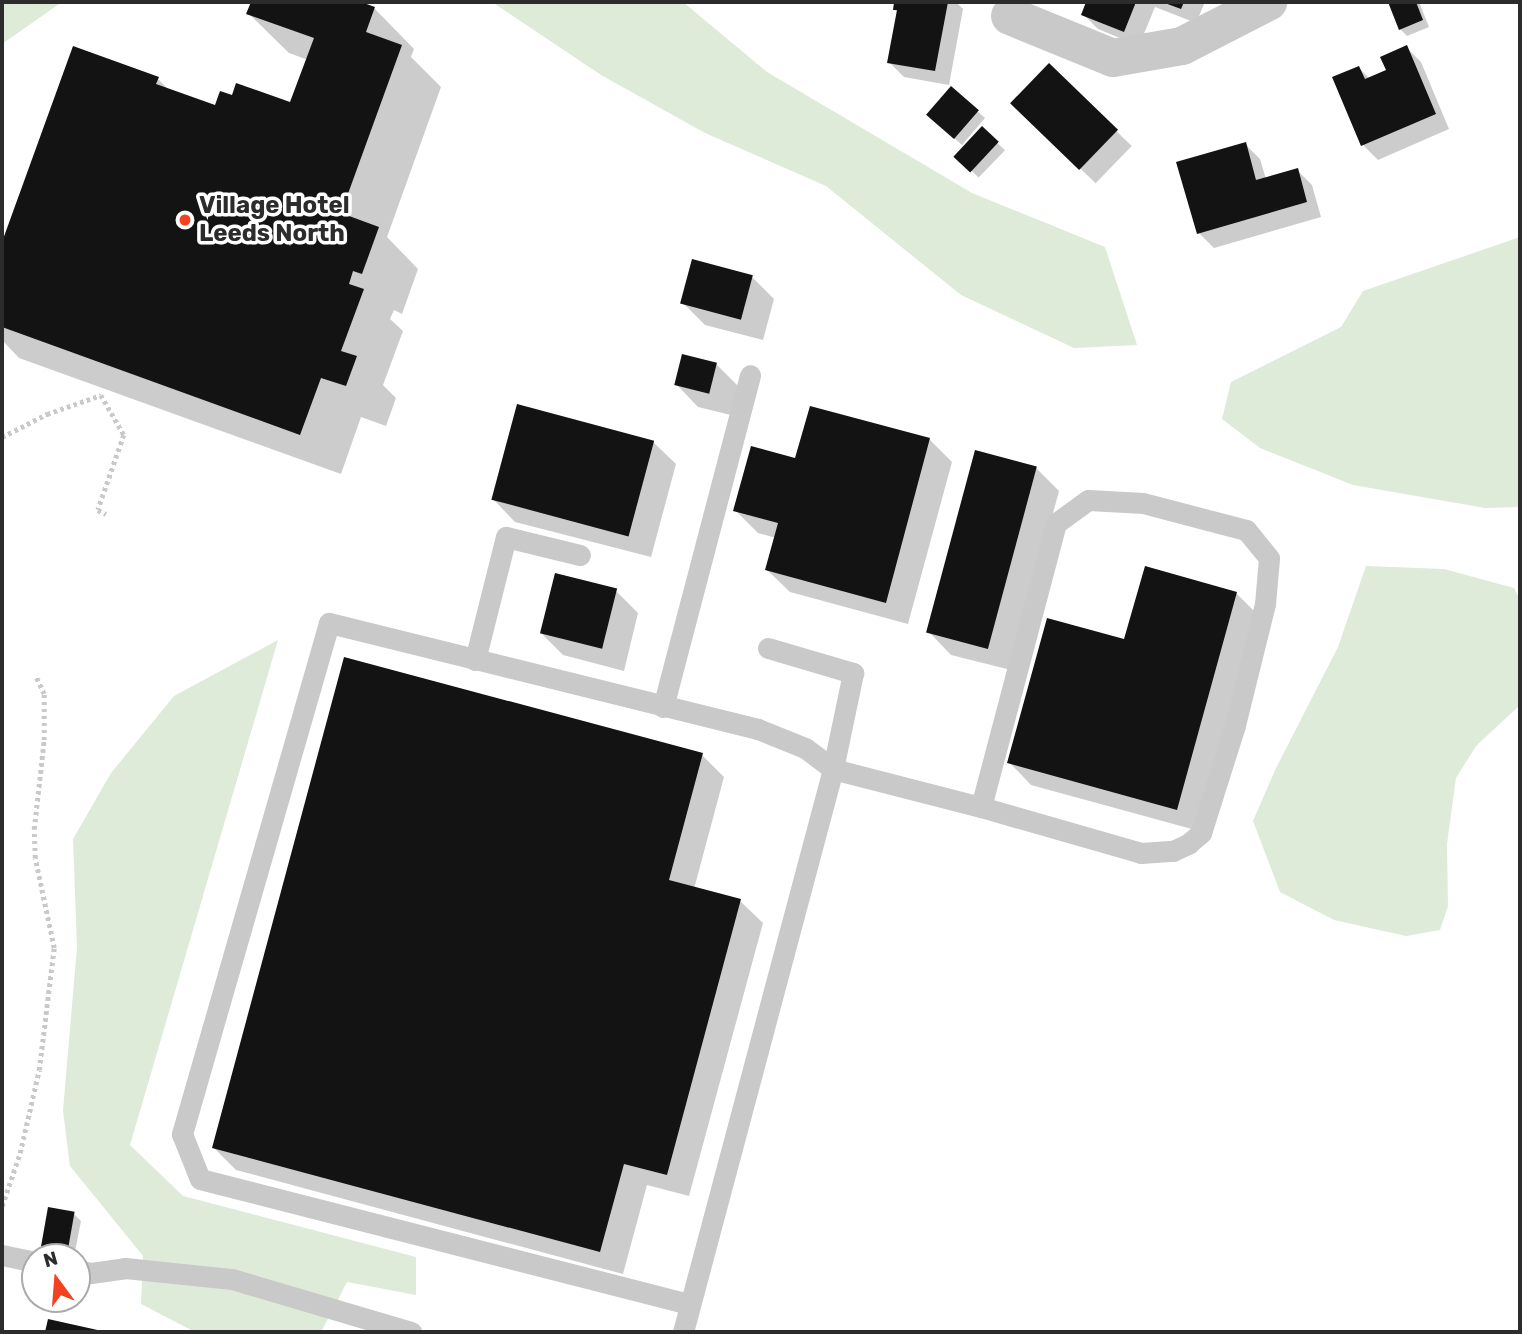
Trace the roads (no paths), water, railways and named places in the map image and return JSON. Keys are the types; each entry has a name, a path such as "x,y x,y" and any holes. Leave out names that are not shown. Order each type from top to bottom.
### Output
{"street":[{"path":"1010,16 1113,58 1182,46 1268,2"}],"lane":[{"path":"663,707 750,375"},
{"path":"689,1304 200,1179 183,1134 329,623 758,729 805,748 833,769 981,807 1141,853 1173,851 1188,844 1201,833 1235,725 1265,604 1269,558 1246,530 1143,503 1087,500 1056,523 981,807"},
{"path":"475,660 506,537 580,555"},
{"path":"683,1332 833,769 853,673 768,648"},
{"path":"2,1255 21,1259"},
{"path":"91,1273 125,1268 232,1279 411,1332"}],"place":[{"name":"Village Hotel Leeds North","path":"185,220"}]}
